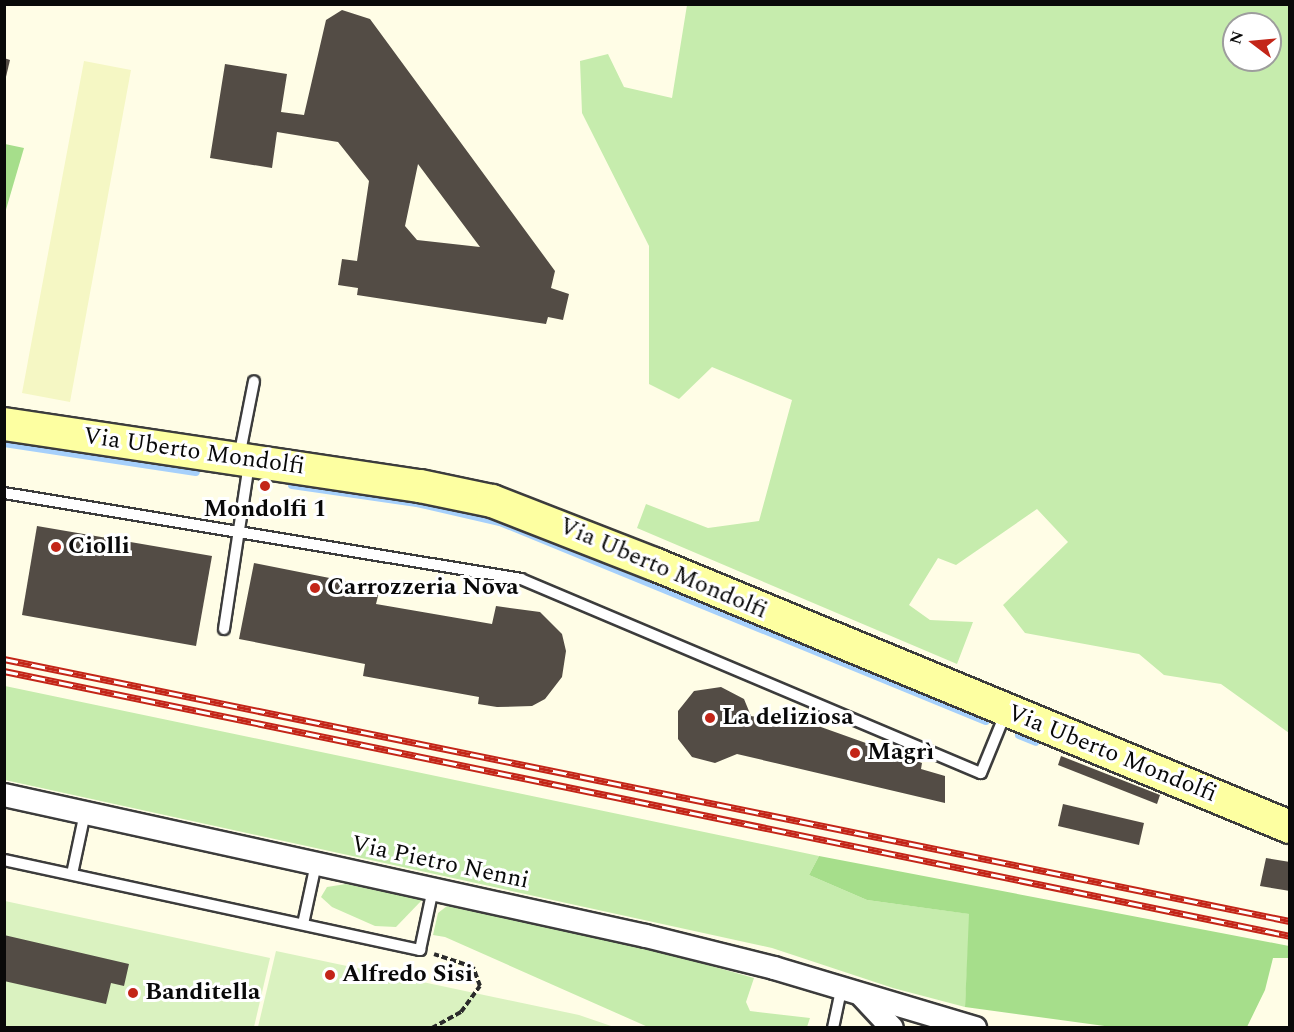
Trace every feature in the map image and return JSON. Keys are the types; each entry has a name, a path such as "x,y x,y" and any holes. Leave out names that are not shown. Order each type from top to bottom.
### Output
{"main road":[{"name":"Via Uberto Mondolfi","path":"4,424 244,459 492,501 1290,826"}],"street":[{"name":"Via Pietro Nenni","path":"4,795 646,936 774,968 851,993 975,1028"},
{"name":"Via Pietro Nenni","path":"851,993 892,1028"},
{"path":"909,1008 923,1028"}],"lane":[{"path":"224,629 239,532 244,459 254,381"},
{"path":"4,493 521,579 981,773 1006,710"},
{"path":"72,874 86,813"},
{"path":"4,860 420,950 433,890"},
{"path":"303,924 316,864"},
{"path":"833,1028 851,993"}],"path":[{"path":"420,950 472,967 480,986 461,1012 432,1028"}],"green space":[{"path":"687,5 1289,5 1289,733 1221,684 1164,675 1139,654 1025,633 1003,605 1068,542 1037,509 956,565 938,558 909,605 930,620 973,622 957,664 637,528 646,504 708,528 759,521 792,400 712,367 679,399 649,384 649,246 582,113 580,61 608,54 624,87 672,98"},
{"path":"84,61 131,70 70,402 22,393"},
{"path":"5,144 24,148 4,213"},
{"path":"5,686 819,856 809,875 867,900 970,914 965,1007 893,988 772,948 5,780"},
{"path":"819,856 1289,946 1289,955 1288,958 1273,958 1265,990 1247,1027 1112,1027 965,1007 969,914 867,900 809,875"},
{"path":"346,884 422,900 396,927 375,926 332,907 321,897 327,887"},
{"name":"Banditella","path":"5,901 270,958 254,1027 5,1028"},
{"path":"447,906 665,953 754,978 746,1002 750,1011 810,1018 807,1027 648,1027 445,937 433,935 438,913"},
{"name":"Alfredo Sisi","path":"276,951 579,1015 614,1027 258,1027"}],"building":[{"path":"342,10 370,19 555,271 551,288 569,294 563,320 548,317 546,324 357,295 358,288 338,285 342,259 357,261 369,181 338,142 277,132 272,168 210,158 225,64 287,74 281,112 304,115 326,20","holes":["418,164 480,247 417,240 405,226"]},
{"path":"4,58 10,60 5,81 4,80"},
{"path":"37,526 212,556 196,646 22,615"},
{"path":"254,563 380,588 376,604 492,624 496,606 540,612 562,634 566,651 562,677 545,699 532,706 497,707 478,704 479,697 363,676 365,664 239,639"},
{"path":"721,687 744,699 751,716 788,723 790,716 922,763 921,769 945,776 945,803 737,754 715,763 692,757 678,739 678,711 694,691"},
{"path":"1061,756 1160,795 1157,804 1058,765"},
{"path":"1063,804 1144,823 1139,845 1058,826"},
{"path":"1266,858 1290,862 1290,891 1260,886"},
{"path":"4,935 129,964 124,986 111,983 106,1004 4,981"}],"waterway":[{"path":"4,443 196,472"},
{"path":"292,485 417,503 500,522 986,721"},
{"path":"1019,735 1036,742"}],"railway":[{"path":"4,659 1290,921"},
{"path":"4,671 1290,936"}],"place":[{"name":"Mondolfi 1","path":"265,486"},
{"name":"Ciolli","path":"56,547"},
{"name":"Carrozzeria Nova","path":"315,588"},
{"name":"La deliziosa","path":"710,718"},
{"name":"Magrì","path":"855,753"},
{"name":"Alfredo Sisi","path":"330,975"},
{"name":"Banditella","path":"133,993"}]}
